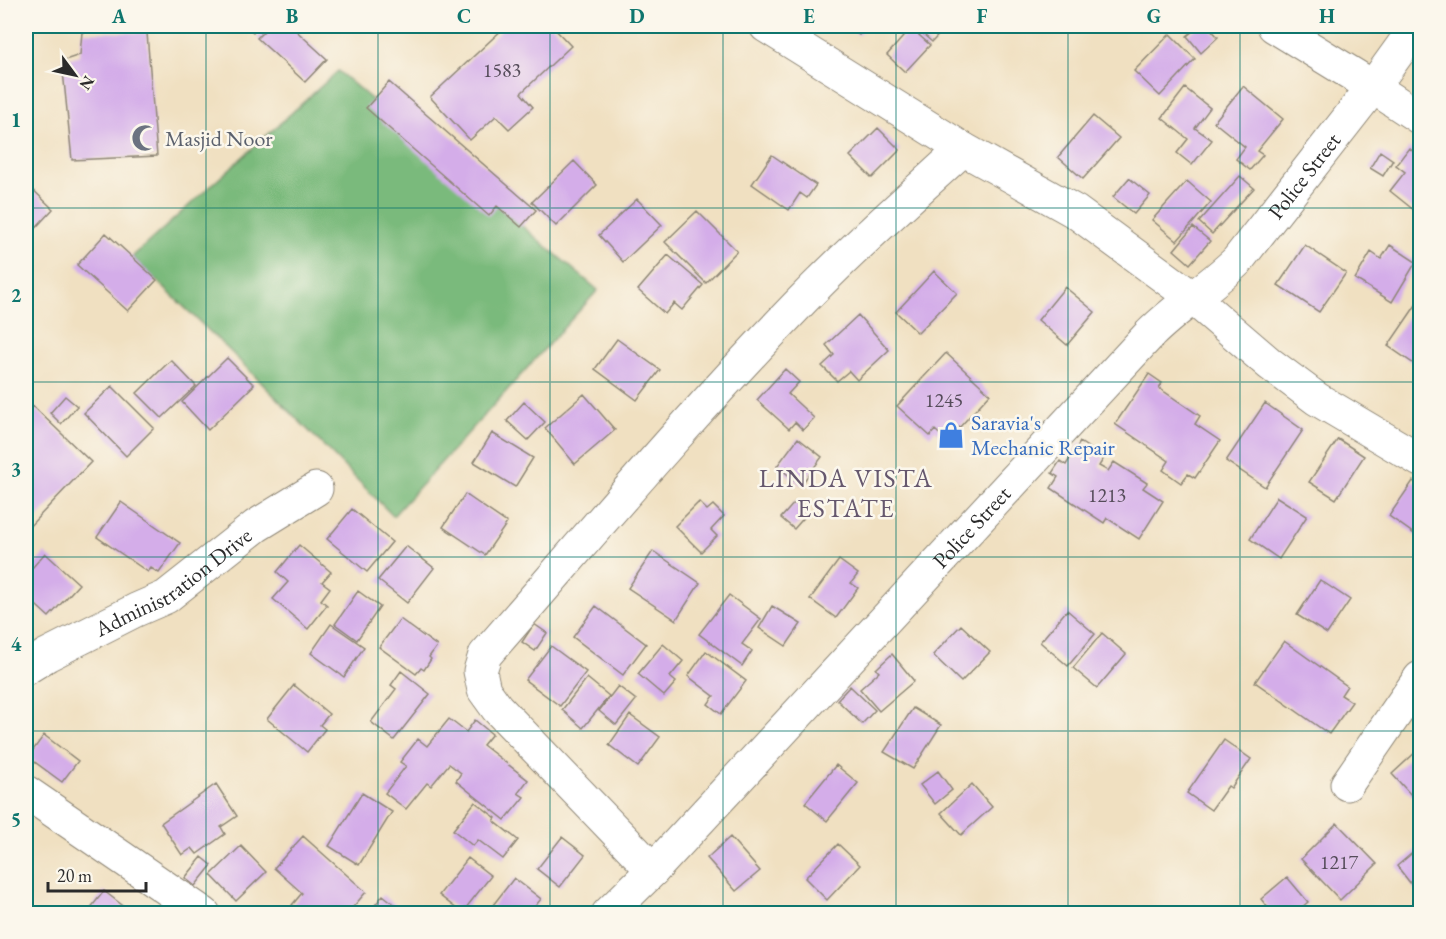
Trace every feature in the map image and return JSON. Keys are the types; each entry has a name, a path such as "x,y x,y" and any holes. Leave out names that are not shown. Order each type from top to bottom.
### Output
{"street":[{"path":"766,26 963,149 1076,212 1193,298 1270,364 1317,399 1420,460"},
{"path":"1274,26 1420,118"},
{"name":"Police Street","path":"608,914 653,870 1150,334 1168,316 1220,278 1238,261 1373,87 1417,26"},
{"path":"653,870 496,708 484,690 480,671 485,655 728,379 789,314 840,262 963,149"},
{"name":"Administration Drive","path":"26,668 47,655 166,597 256,526 316,489"},
{"path":"1347,784 1420,678"},
{"path":"26,792 203,913"}],"green space":[{"path":"338,71 598,290 393,516 231,352 132,257"}],"building":[{"path":"246,26 259,26 253,32"},
{"path":"269,26 291,26 327,59 305,82 257,38"},
{"path":"506,26 552,26 571,46 521,93 533,107 509,129 496,116 470,140 430,97"},
{"path":"846,26 865,26 859,35"},
{"path":"914,26 947,26 932,42"},
{"path":"1199,26 1208,26 1218,37 1201,53 1187,36"},
{"path":"911,28 930,45 905,72 887,55"},
{"name":"Masjid Noor","path":"82,32 147,33 157,156 72,160 62,61 80,55"},
{"path":"1170,34 1195,59 1160,96 1134,71"},
{"path":"389,82 536,210 521,227 497,206 489,216 366,108"},
{"path":"1243,86 1283,119 1257,151 1263,155 1250,170 1236,159 1245,147 1214,122"},
{"path":"1185,88 1210,108 1195,128 1212,140 1192,165 1177,153 1188,139 1162,118"},
{"path":"1093,116 1119,138 1083,179 1058,157"},
{"path":"878,128 900,150 872,178 850,156"},
{"path":"1409,148 1420,157 1420,215 1390,191 1405,172 1396,165"},
{"path":"1380,151 1393,160 1383,176 1370,168"},
{"path":"772,155 816,185 807,198 800,193 789,210 752,184"},
{"path":"574,161 597,185 556,226 532,202"},
{"path":"1240,176 1254,188 1212,234 1199,222"},
{"path":"1129,178 1150,195 1134,214 1113,197"},
{"path":"1187,181 1211,202 1177,241 1152,220"},
{"path":"26,183 53,209 26,238"},
{"path":"637,199 662,225 623,262 599,235"},
{"path":"697,211 737,251 706,283 665,242"},
{"path":"1193,227 1210,241 1190,264 1174,250"},
{"path":"106,233 157,280 128,311 77,265"},
{"path":"1305,245 1346,273 1319,312 1278,285"},
{"path":"1390,245 1416,262 1392,302 1355,279 1371,252 1381,259"},
{"path":"668,255 703,285 682,310 674,303 665,314 638,290"},
{"path":"934,271 957,293 918,333 896,312"},
{"path":"1065,287 1095,312 1067,345 1038,320"},
{"path":"1418,302 1420,303 1420,368 1388,346"},
{"path":"858,315 889,350 857,380 849,371 837,381 822,366 834,355 826,345"},
{"path":"617,339 660,370 637,400 595,369"},
{"path":"946,353 990,394 947,441 935,430 930,436 897,406"},
{"path":"227,358 254,385 208,430 182,402"},
{"path":"171,360 196,386 162,418 137,393"},
{"path":"785,369 799,382 788,394 814,418 803,430 795,422 789,429 757,400"},
{"path":"1149,374 1162,383 1159,388 1200,416 1195,424 1220,441 1195,478 1188,474 1181,483 1163,470 1169,461 1115,424"},
{"path":"112,386 154,428 126,456 84,413"},
{"path":"584,394 615,430 575,464 545,428"},
{"path":"65,396 77,406 61,424 50,413"},
{"path":"524,402 545,422 528,440 507,421"},
{"path":"1265,403 1303,430 1265,487 1226,461"},
{"path":"33,406 91,462 26,530 26,414"},
{"path":"492,433 533,458 515,487 474,462"},
{"path":"798,438 822,457 801,485 777,466"},
{"path":"1338,439 1364,456 1336,499 1309,482"},
{"path":"1080,442 1104,458 1099,466 1108,471 1114,462 1147,483 1143,488 1163,501 1139,539 1107,518 1104,523 1051,488 1058,477 1052,473 1060,461 1066,465"},
{"path":"1413,481 1420,486 1420,538 1389,516"},
{"path":"465,494 507,523 485,555 443,527"},
{"path":"1277,497 1307,516 1279,559 1250,539"},
{"path":"121,502 180,543 159,573 151,568 148,572 97,537"},
{"path":"699,502 707,510 713,505 724,516 711,530 717,536 701,552 675,526"},
{"path":"795,502 808,513 794,529 781,518"},
{"path":"352,509 392,542 367,572 327,539"},
{"path":"299,545 331,572 322,582 330,588 321,600 327,605 308,629 273,599 288,582 277,572"},
{"path":"406,546 434,568 407,603 378,580"},
{"path":"653,551 700,583 676,620 628,588"},
{"path":"45,553 79,584 49,617 26,596 26,575"},
{"path":"839,560 858,574 851,583 858,588 836,618 810,599"},
{"path":"1320,580 1350,600 1327,634 1297,615"},
{"path":"358,591 380,607 357,640 335,624"},
{"path":"729,595 761,619 742,644 752,651 742,666 699,634"},
{"path":"596,606 646,644 623,675 573,637"},
{"path":"772,606 801,624 786,646 759,628"},
{"path":"1067,610 1095,634 1068,666 1040,642"},
{"path":"400,619 437,646 424,670 421,668 416,674 379,647"},
{"path":"331,624 364,647 344,677 311,653"},
{"path":"534,624 547,633 535,651 522,642"},
{"path":"961,625 990,652 961,682 933,655"},
{"path":"1102,633 1126,654 1097,688 1073,668"},
{"path":"1284,641 1347,686 1341,695 1352,702 1329,734 1255,682"},
{"path":"663,644 683,661 670,677 676,682 664,696 638,674"},
{"path":"551,646 586,672 560,706 525,680"},
{"path":"706,651 746,681 721,714 708,704 714,696 688,676"},
{"path":"892,654 914,681 879,711 860,689 879,672 876,669"},
{"path":"401,671 430,694 394,740 371,722 396,689 391,685"},
{"path":"587,678 609,696 583,728 562,710"},
{"path":"294,685 329,714 320,725 325,729 307,752 267,719"},
{"path":"618,686 636,700 616,725 599,711"},
{"path":"850,686 875,710 862,724 837,700"},
{"path":"913,708 941,725 913,769 884,752"},
{"path":"630,715 660,737 638,767 609,745"},
{"path":"449,719 466,732 475,720 492,734 483,745 528,780 518,793 524,797 505,820 456,781 461,773 449,764 431,786 427,783 406,809 385,793 406,766 400,762 418,739 427,746"},
{"path":"44,735 78,761 62,782 28,757"},
{"path":"1224,740 1251,759 1231,788 1228,786 1211,810 1187,793"},
{"path":"1418,750 1420,752 1420,788 1412,796 1392,774"},
{"path":"836,765 858,783 827,821 805,803"},
{"path":"938,771 952,790 935,804 920,785"},
{"path":"216,784 237,816 221,827 225,834 197,854 192,848 182,855 161,823"},
{"path":"972,784 992,807 961,835 941,813"},
{"path":"362,793 392,812 359,865 329,846"},
{"path":"475,802 496,818 494,821 518,840 503,859 478,840 473,846 453,830"},
{"path":"1337,823 1377,864 1340,900 1301,859"},
{"path":"303,836 366,892 347,914 302,914 292,905 302,893 274,868"},
{"path":"562,837 585,855 560,887 537,869"},
{"path":"730,837 760,871 736,891 707,858"},
{"path":"838,844 860,865 827,900 805,878"},
{"path":"241,846 266,872 236,901 211,875"},
{"path":"1417,849 1420,853 1420,891 1418,893 1397,866"},
{"path":"202,857 212,865 195,886 185,878"},
{"path":"468,858 491,876 462,913 439,895"},
{"path":"1287,877 1308,902 1294,914 1273,914 1261,899"},
{"path":"514,878 541,899 529,914 486,914"},
{"path":"104,891 131,912 130,914 86,914"},
{"path":"383,895 404,912 403,914 368,914"},
{"path":"831,908 837,914 825,914"}],"place":[{"name":"Masjid Noor","path":"145,138"},
{"name":"Saravia's Mechanic Repair","path":"951,435"}],"district":[{"name":"LINDA VISTA ESTATE","path":"846,493"}]}
